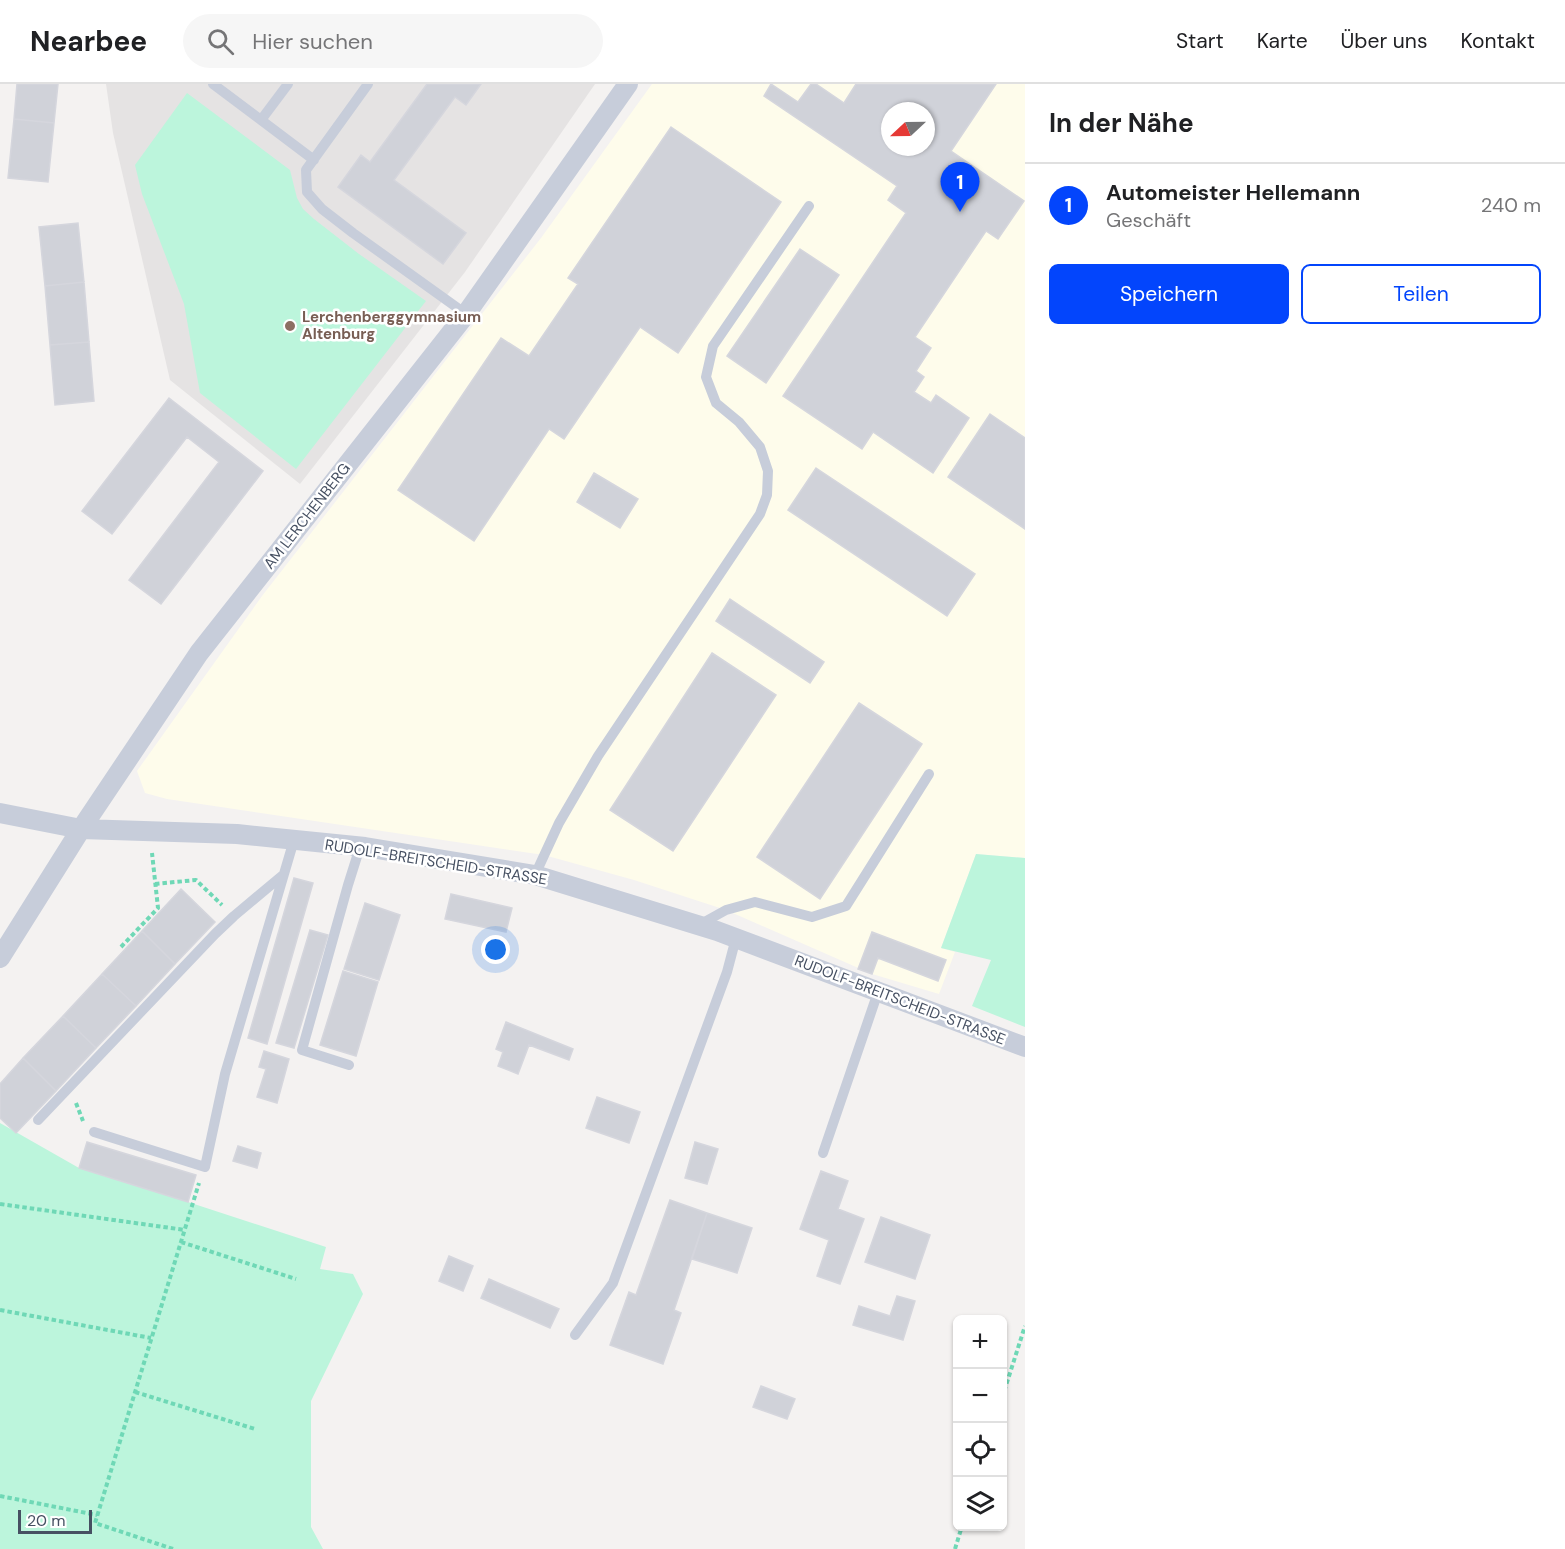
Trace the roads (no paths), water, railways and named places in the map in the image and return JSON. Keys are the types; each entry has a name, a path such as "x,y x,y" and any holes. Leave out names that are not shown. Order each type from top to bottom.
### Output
{"street":[{"name":"AM LERCHENBERG","path":"0,958 81,829 199,654 466,314 628,84"},
{"name":"RUDOLF-BREITSCHEID-STRASSE","path":"0,813 81,829 237,834 360,847 535,875 736,938 1025,1047"}],"lane":[{"path":"213,84 314,160"},
{"path":"261,120 288,84"},
{"path":"368,84 306,170 307,192 322,209 353,233 466,314"},
{"path":"535,875 559,823 598,756 760,514 767,495 768,471 760,447 739,422 716,403 706,377 713,346 808,206"},
{"path":"699,926 726,910 755,902 812,917 846,906 929,774"},
{"path":"94,1132 205,1167 225,1074 294,840"},
{"path":"350,1065 302,1050 360,847"},
{"path":"38,1120 215,934 284,875"},
{"path":"575,1335 613,1283 727,972 736,938"},
{"path":"823,1153 878,992"}],"place":[{"name":"Automeister Hellemann","path":"960,212"},
{"name":"Lerchenberggymnasium Altenburg","path":"290,326"}]}
